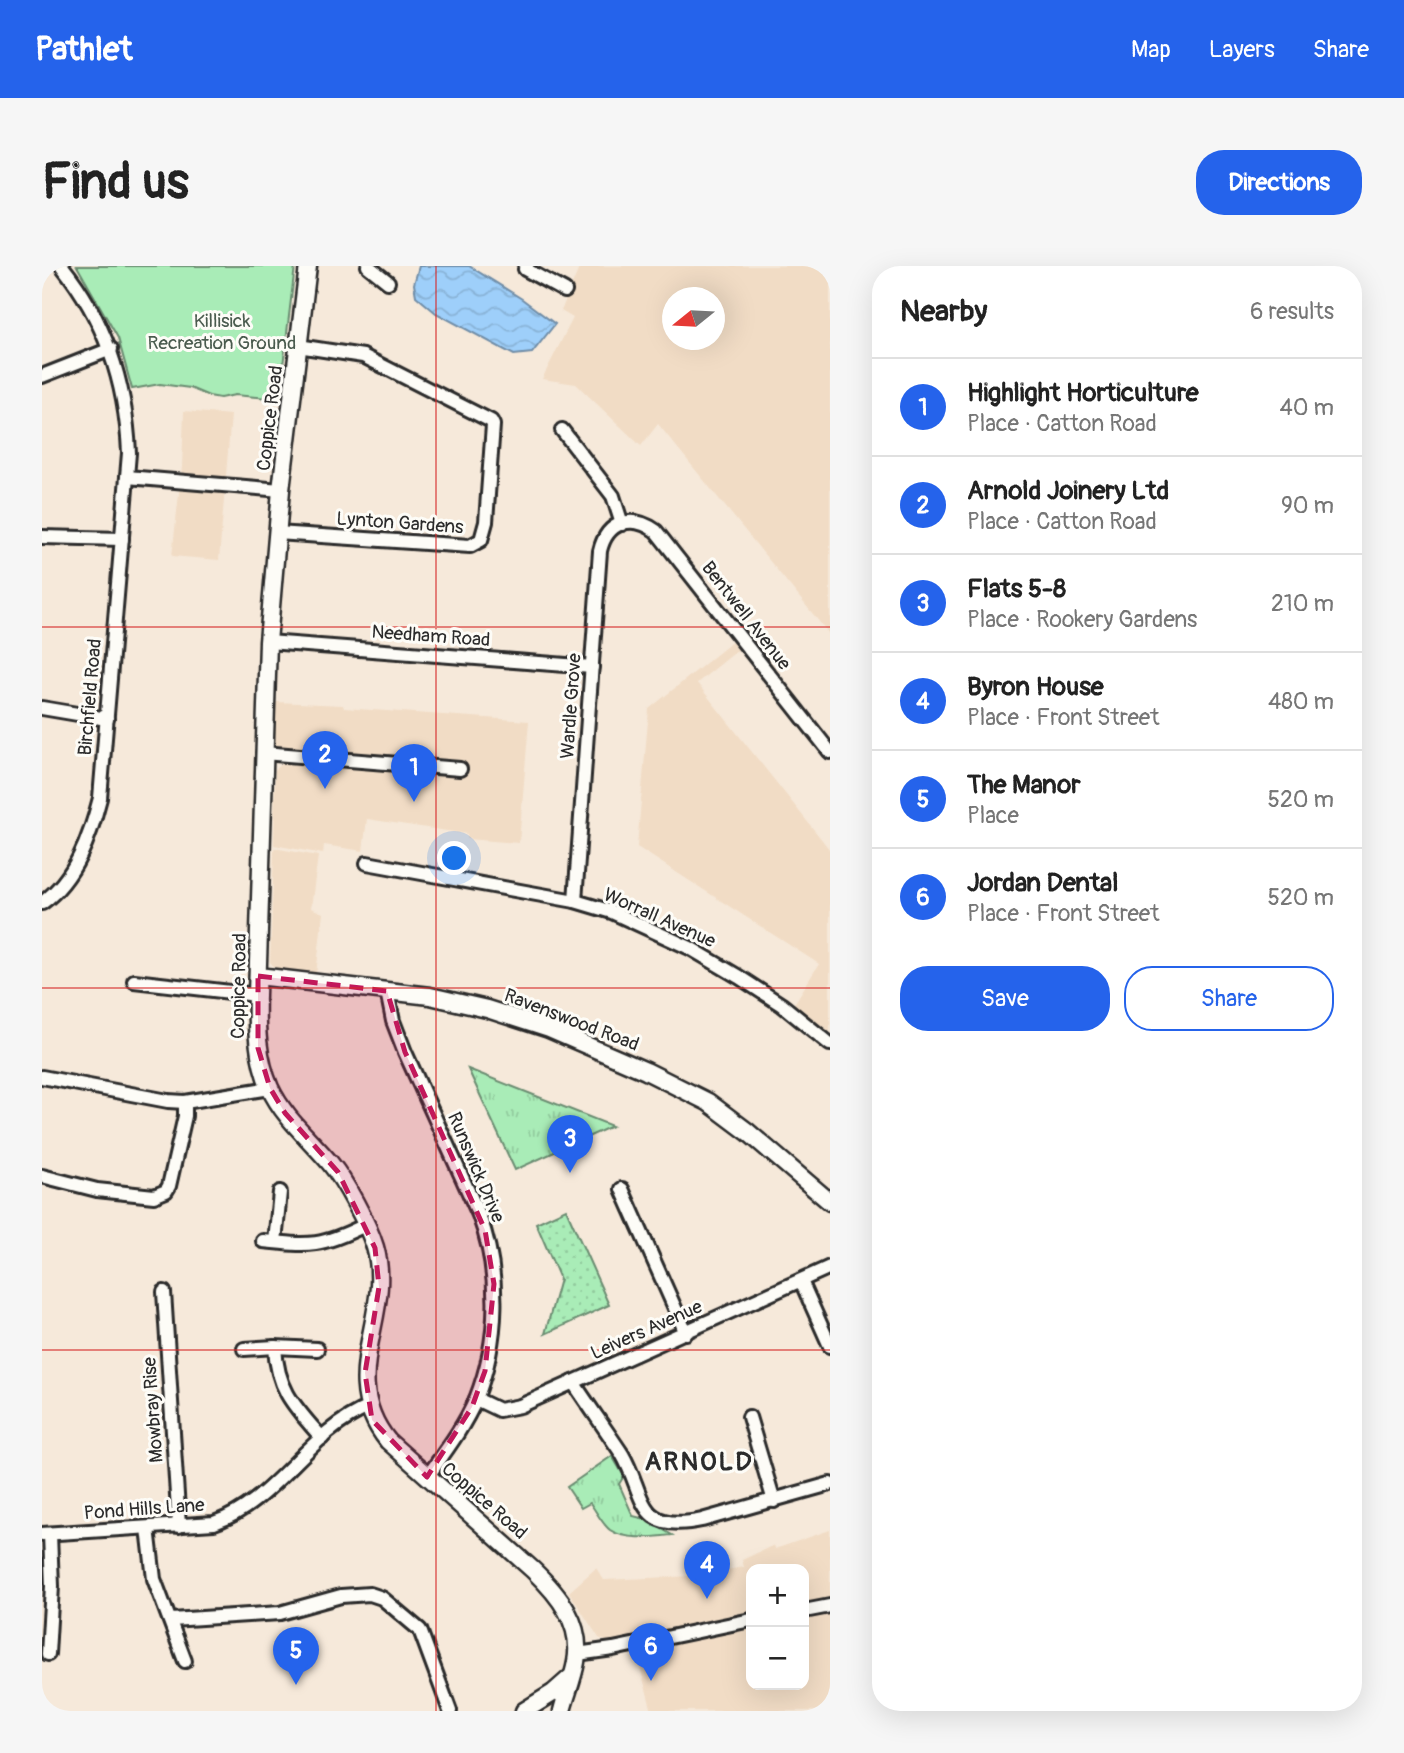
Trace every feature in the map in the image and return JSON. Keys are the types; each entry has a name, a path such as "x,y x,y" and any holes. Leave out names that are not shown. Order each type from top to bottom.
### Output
{"street":[{"name":"Birchfield Road","path":"42,902 67,878 86,847 100,798 127,478 128,431 124,399 111,349 89,304 62,266"},
{"name":"Coppice Road","path":"308,266 281,490 268,642 257,995 258,1048 270,1088 285,1113 338,1172 375,1248 379,1287 365,1373 365,1391 373,1420 388,1441 551,1587 571,1617 577,1639 577,1654 562,1711"},
{"path":"368,266 388,282"},
{"path":"527,266 525,269 565,291"},
{"name":"Lynton Gardens","path":"277,533 470,547 481,541 486,522 493,425 491,421 363,356 298,346"},
{"path":"42,376 111,349"},
{"path":"562,430 613,496 622,524"},
{"path":"127,478 281,490"},
{"name":"Bentwell Avenue","path":"622,524 633,521 656,531 830,752"},
{"name":"Wardle Grove","path":"575,901 600,551 604,537 610,530 622,524"},
{"path":"42,537 122,539"},
{"name":"Needham Road","path":"268,642 592,667"},
{"path":"42,708 107,719"},
{"path":"263,753 460,769"},
{"name":"Worrall Avenue","path":"367,863 575,901 612,912 690,948 782,1005 830,1044"},
{"name":"Ravenswood Road","path":"258,976 430,996 549,1029 688,1091 728,1116 830,1202"},
{"path":"134,981 257,995"},
{"name":"Runswick Drive","path":"387,991 393,1021 405,1052 479,1215 488,1242 494,1284 494,1310 485,1371 476,1399 427,1477"},
{"path":"42,1077 185,1102 270,1088"},
{"path":"42,1176 97,1190 161,1195 169,1186 185,1116 185,1102"},
{"path":"622,1189 687,1333"},
{"path":"275,1198 269,1242 321,1244 365,1225"},
{"name":"Leivers Avenue","path":"476,1399 499,1410 511,1409 687,1333 830,1267"},
{"path":"801,1281 830,1346"},
{"name":"Mowbray Rise","path":"164,1292 179,1526"},
{"path":"275,1347 276,1366 288,1398 322,1438"},
{"path":"244,1349 317,1349"},
{"path":"573,1382 622,1456 640,1500 655,1516 666,1521 684,1524 830,1484"},
{"name":"Pond Hills Lane","path":"48,1654 52,1586 46,1534 214,1523 230,1517 248,1505 345,1419 369,1407"},
{"path":"748,1418 774,1501"},
{"path":"148,1528 154,1579 185,1661"},
{"path":"171,1620 280,1613 341,1596 370,1594 382,1598 420,1630 450,1711"},
{"path":"809,1610 830,1606"},
{"path":"577,1654 746,1621"},
{"path":"524,1711 553,1693 572,1676"},
{"path":"530,1711 555,1711"}],"highlighted area":[{"path":"258,976 387,991 405,1052 485,1230 494,1284 485,1371 472,1407 427,1477 372,1420 365,1373 379,1287 375,1248 338,1172 285,1113 270,1088 258,1048"}],"shaded area":[{"path":"580,266 830,266 830,635 658,424 641,446 576,384 542,379 573,318 561,311"},
{"path":"184,411 231,415 219,560 172,556 182,467"},
{"path":"732,642 738,650 697,683 830,850 830,1033 794,1004 819,964 637,847 649,709"},
{"path":"275,702 529,721 519,843 467,839 467,834 367,819 363,851 324,845 323,854 274,845 275,770 282,764 311,765 313,751 281,749 274,743"},
{"path":"274,848 318,856 311,908 323,913 316,975 277,970 270,962"},
{"path":"830,1530 830,1711 652,1711 632,1638 610,1643 599,1638 569,1592 596,1568 604,1580 693,1576 744,1567 742,1560 774,1545 775,1549"}],"green space":[{"name":"Killisick Recreation Ground","path":"77,266 295,266 279,399 235,395 220,398 190,388 160,384 132,389 118,338"},
{"path":"468,1069 612,1126 515,1170"},
{"path":"566,1209 609,1305 545,1334 560,1279 536,1223"},
{"path":"612,1456 624,1476 619,1484 633,1516 645,1519 672,1535 624,1536 610,1530 590,1503 581,1508 567,1487"}],"water":[{"path":"419,266 469,266 522,299 555,324 532,353 514,355 436,313 416,296 414,284"}],"place":[{"name":"Arnold Joinery Ltd","path":"325,789"},
{"name":"Highlight Horticulture","path":"414,802"},
{"name":"Flats 5-8","path":"570,1173"},
{"name":"Byron House","path":"707,1599"},
{"name":"Jordan Dental","path":"651,1681"},
{"name":"The Manor","path":"296,1685"}],"district":[{"name":"ARNOLD","path":"699,1461"}]}
